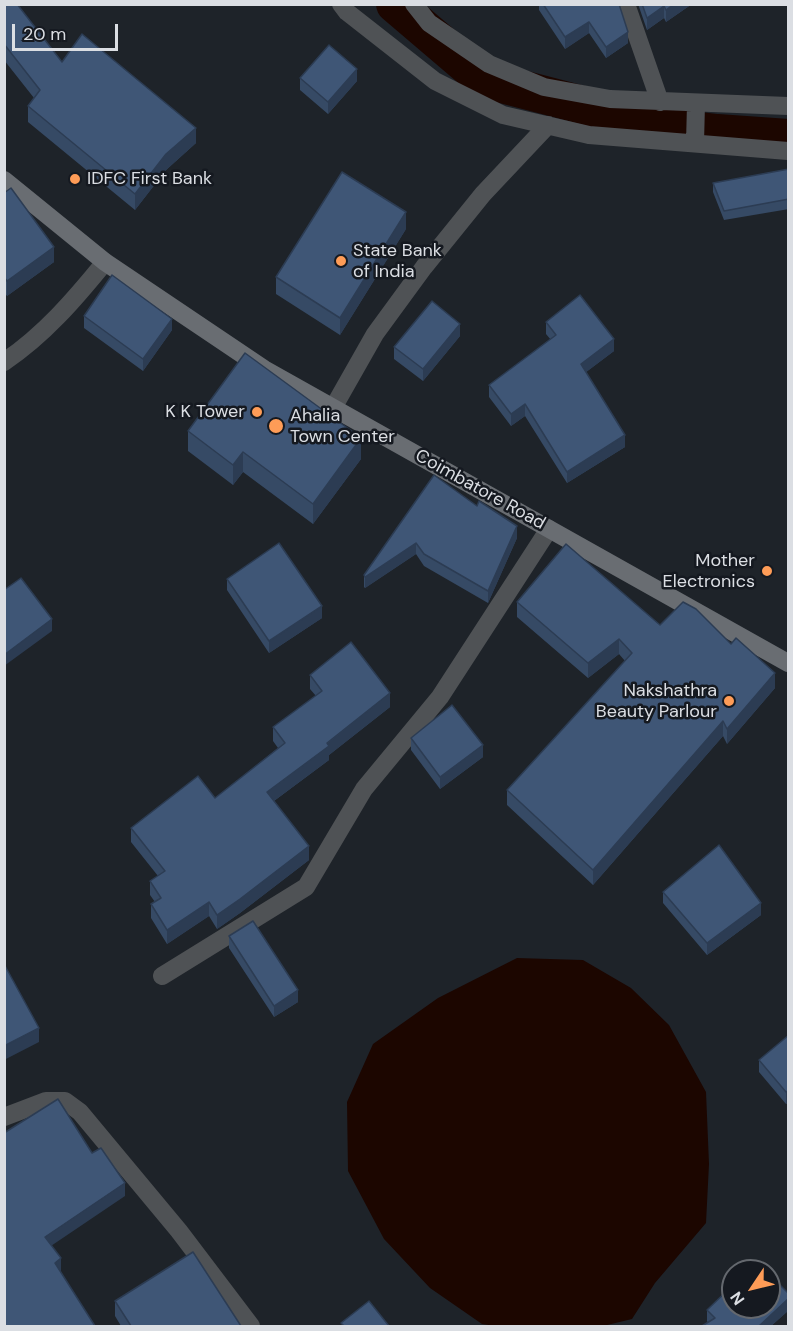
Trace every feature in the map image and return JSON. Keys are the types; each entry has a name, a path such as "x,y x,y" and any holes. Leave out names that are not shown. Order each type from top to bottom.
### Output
{"main road":[{"name":"Coimbatore Road","path":"4,180 105,262 264,369 789,663"}],"street":[{"path":"341,4 347,12 435,81 503,115 589,135 789,151"},
{"path":"414,4 429,23 489,64 544,87 609,99 789,106"},
{"path":"626,4 660,102"},
{"path":"695,144 696,104"},
{"path":"333,408 375,334 424,267 483,194 548,125"},
{"path":"4,362 66,309 105,262"},
{"path":"162,976 306,888 364,789 440,697 549,529"},
{"path":"4,1117 46,1101 65,1101 80,1112 178,1231 251,1326"}],"shaded area":[{"path":"517,958 583,960 631,988 669,1025 706,1092 709,1164 706,1223 655,1283 632,1319 603,1326 482,1324 430,1288 384,1239 348,1171 347,1102 373,1044 438,998"}],"building":[{"path":"4,4 17,4 62,62 82,34 196,128 166,154 135,194 28,106 40,90 4,44"},
{"path":"543,4 619,4 628,32 606,47 589,22 565,37"},
{"path":"642,4 674,4 666,10 664,6 647,18"},
{"path":"329,45 357,69 328,102 300,78"},
{"path":"789,169 789,199 724,211 713,183"},
{"name":"State Bank of India","path":"342,172 406,212 340,318 276,277"},
{"path":"11,188 54,247 7,281 4,277 4,193"},
{"path":"112,275 172,319 143,359 84,316"},
{"path":"580,295 614,339 581,364 625,435 567,472 525,404 511,414 489,385 556,335 546,322"},
{"path":"432,301 460,324 423,369 394,347"},
{"name":"K K Tower","path":"245,353 361,438 313,504 243,452 233,465 188,431"},
{"path":"434,475 477,506 479,501 517,526 488,591 424,554 416,543 365,577 364,575"},
{"path":"279,543 322,606 269,641 227,579"},
{"path":"566,544 660,625 683,602 696,609 731,644 736,638 775,673 727,729 723,721 593,870 507,790 632,653 619,639 588,663 517,602"},
{"path":"21,578 52,619 4,655 4,590"},
{"path":"351,642 390,693 327,743 329,746 267,792 309,846 217,915 209,902 167,930 151,904 161,898 150,881 165,871 131,828 198,776 215,798 285,743 273,727 322,691 310,675"},
{"path":"452,705 483,745 440,777 411,738"},
{"path":"719,845 761,903 707,943 663,892"},
{"path":"253,921 298,990 274,1006 229,936"},
{"path":"4,964 39,1028 4,1046"},
{"path":"789,1035 789,1090 786,1092 759,1060"},
{"path":"58,1099 92,1153 101,1148 125,1183 45,1237 61,1258 55,1263 95,1326 6,1326 4,1324 4,1133"},
{"path":"193,1252 241,1326 131,1326 115,1301"},
{"path":"781,1286 789,1294 789,1298 781,1305"},
{"path":"721,1297 721,1319 766,1319 759,1326 702,1326 715,1318 707,1310"},
{"path":"369,1301 389,1326 344,1326 341,1323"}],"waterway":[{"path":"395,4 483,79 667,127 788,138"}],"place":[{"name":"IDFC First Bank","path":"75,179"},
{"name":"State Bank of India","path":"341,261"},
{"name":"K K Tower","path":"257,412"},
{"name":"Ahalia Town Center","path":"276,426"},
{"name":"Mother Electronics","path":"767,571"},
{"name":"Nakshathra Beauty Parlour","path":"729,701"}]}
